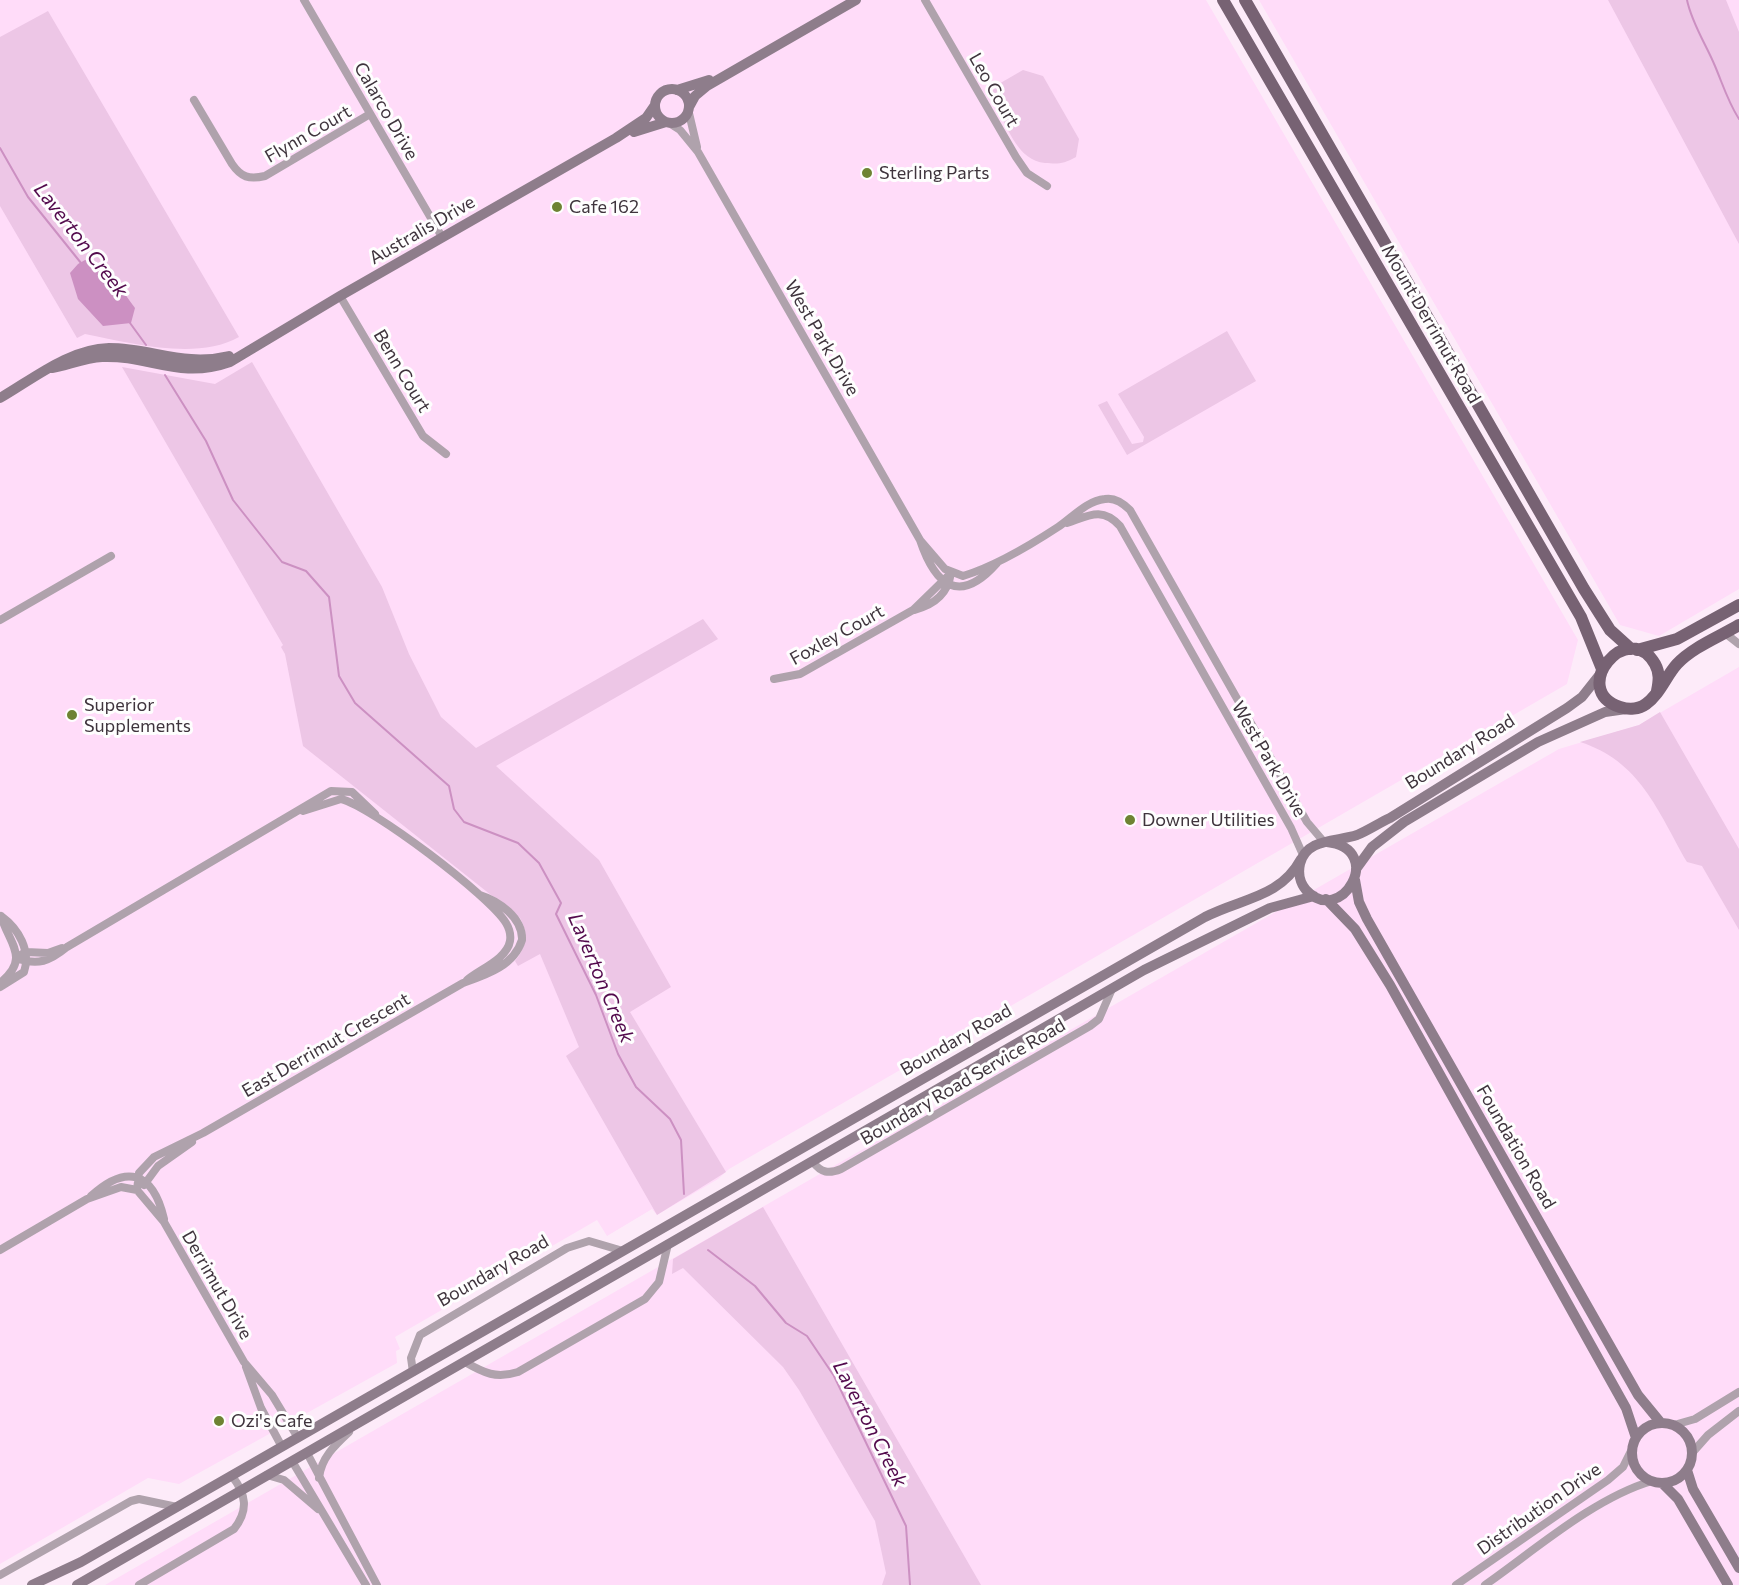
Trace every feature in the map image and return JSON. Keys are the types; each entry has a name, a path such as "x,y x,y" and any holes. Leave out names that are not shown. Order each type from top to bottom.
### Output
{"main road":[{"path":"737,69 677,90 662,92 655,105 657,115 667,122 683,119 688,108 703,89 856,0"},
{"name":"Mount Derrimut Road","path":"1223,0 1581,617 1601,671"},
{"name":"Mount Derrimut Road","path":"1245,0 1601,617 1610,630 1634,650"},
{"path":"677,90 687,98 688,108"},
{"name":"Australis Drive","path":"0,398 52,368 103,357 179,369 211,369 230,362 340,296 616,138 646,118 655,105"},
{"name":"Australis Drive","path":"616,138 667,122"},
{"path":"1739,605 1677,639 1613,654 1601,671 1603,692 1608,700 1626,709 1644,705 1688,655 1739,625"},
{"path":"1634,650 1647,654 1658,671 1657,691"},
{"name":"Boundary Road","path":"1325,842 1361,833 1390,818 1567,708 1582,697 1601,671"},
{"name":"Boundary Road","path":"1356,875 1383,836 1538,742 1605,712 1626,709"},
{"path":"1325,842 1344,847 1355,861 1356,875 1344,895 1326,899 1314,896 1302,884 1299,876 1302,857 1312,846 1325,842"},
{"name":"Boundary Road","path":"32,1585 81,1562 1205,917 1285,883 1302,857"},
{"name":"Foundation Road","path":"1356,875 1359,902 1401,978 1638,1395 1661,1423"},
{"name":"Boundary Road","path":"77,1585 1113,988 1270,909 1314,896"},
{"name":"Foundation Road","path":"1326,899 1355,928 1390,985 1626,1408 1636,1438"},
{"path":"1390,985 1401,978"},
{"path":"804,1147 813,1162"},
{"path":"413,1372 439,1377"},
{"path":"1728,1585 1678,1498 1636,1469 1632,1449 1636,1438 1651,1425 1661,1423 1674,1425 1687,1437 1692,1453 1687,1470 1693,1489 1739,1568"},
{"path":"298,1438 307,1453"},
{"path":"282,1447 292,1461"},
{"path":"1657,1482 1672,1481 1687,1470"}],"street":[{"name":"Calarco Drive","path":"304,0 442,237"},
{"name":"Leo Court","path":"925,0 1016,157 1029,176 1047,186"},
{"name":"Flynn Court","path":"194,100 238,173 250,179 265,176 370,114"},
{"name":"West Park Drive","path":"688,108 698,152"},
{"name":"West Park Drive","path":"667,122 680,130 698,152 921,540 931,567 940,580 949,586"},
{"name":"Benn Court","path":"340,296 423,436 446,454"},
{"name":"West Park Drive","path":"1111,498 1121,502 1130,510 1307,822 1325,842"},
{"path":"1059,526 1088,515 1104,513 1111,498"},
{"path":"998,562 963,576 951,573 949,586 958,587 973,581 998,562 1059,526 1090,504 1111,498"},
{"name":"West Park Drive","path":"1104,513 1120,526 1291,828 1302,857"},
{"name":"West Park Drive","path":"921,540 951,573"},
{"path":"0,620 111,556"},
{"name":"Foxley Court","path":"913,610 940,580 951,573"},
{"name":"Foxley Court","path":"774,679 800,674 913,610 936,601 949,586"},
{"path":"1725,633 1739,644"},
{"path":"1207,679 1218,665"},
{"path":"1207,679 1224,676"},
{"name":"East Derrimut Crescent","path":"26,961 47,961 67,947 294,815 318,798 338,790 352,792 375,814 480,895 506,923 510,941 504,953 463,983"},
{"name":"East Derrimut Crescent","path":"138,1177 144,1166 154,1157 203,1133 463,983 503,965 516,953 522,940 520,926 512,915 493,900 480,895"},
{"path":"0,985 19,977 24,972 26,961 26,952 10,923 1,915"},
{"path":"0,985 11,972 16,958 15,948 1,915"},
{"name":"East Derrimut Crescent","path":"26,952 48,953 67,947"},
{"path":"16,958 26,952"},
{"path":"16,958 26,961"},
{"name":"Boundary Road Service Road","path":"813,1162 817,1168 827,1172 841,1169 1090,1026 1099,1019 1113,988"},
{"name":"East Derrimut Crescent","path":"137,1190 147,1182 158,1166 203,1133"},
{"path":"0,1250 87,1199 116,1178 131,1175 147,1182"},
{"path":"87,1199 121,1187 137,1190 138,1177"},
{"name":"Derrimut Drive","path":"147,1182 160,1206 165,1222"},
{"name":"Derrimut Drive","path":"137,1190 165,1222 244,1362 261,1408 282,1447"},
{"name":"Boundary Road","path":"413,1372 411,1358 420,1335 567,1248 589,1241 623,1251"},
{"path":"465,1362 485,1374 495,1376 518,1372 645,1299 658,1282 668,1244"},
{"name":"Derrimut Drive","path":"244,1362 277,1402 298,1438"},
{"path":"1674,1425 1695,1419 1739,1392"},
{"path":"1692,1453 1708,1435 1739,1411"},
{"path":"319,1479 320,1467 327,1456 359,1423"},
{"name":"Distribution Drive","path":"1456,1585 1608,1480 1623,1467 1632,1449"},
{"path":"307,1453 377,1585"},
{"path":"292,1461 366,1585"},
{"path":"267,1475 284,1480 324,1514"},
{"path":"139,1585 234,1529 244,1510 243,1490 232,1476"},
{"name":"Distribution Drive","path":"1485,1585 1605,1501 1629,1488 1657,1482"},
{"path":"0,1575 122,1504 139,1499 177,1507"}],"shaded area":[{"path":"0,0 1206,0 1578,640 1567,684 729,1169 718,1179 657,1215 652,1209 607,1236 597,1220 395,1337 400,1349 396,1351 397,1363 179,1484 148,1478 0,1564"},
{"path":"1259,0 1739,0 1739,589 1659,636 1620,625"},
{"path":"1608,0 1726,0 1739,32 1739,244"},
{"path":"48,11 239,337 204,348 184,349 142,345 85,334 77,338 0,206 0,37"},
{"path":"1023,70 1043,76 1079,139 1076,157 1058,163 1036,161 1021,150 1010,135 997,109 1000,105 996,97 991,98 989,95 997,85"},
{"path":"85,260 100,267 125,294 135,308 131,323 103,326 78,299 70,273"},
{"path":"1227,331 1256,381 1127,455 1098,405 1107,401 1132,444 1143,442 1144,437 1118,394"},
{"path":"252,362 382,587 409,654 441,717 476,748 703,619 718,639 496,766 599,860 671,987 630,1012 726,1172 657,1215 566,1056 579,1047 540,954 518,966 515,961 525,941 525,930 520,918 303,746 285,654 281,647 283,645 122,367 215,384"},
{"path":"1739,667 1739,1585 105,1585 1559,749 1639,725"},
{"path":"1660,712 1739,849 1739,930 1702,866 1687,862 1656,807 1633,775 1601,751 1580,742 1639,725"},
{"path":"763,1207 981,1585 882,1585 886,1573 875,1521 799,1390 783,1367 683,1268 672,1274 673,1259"}],"waterway":[{"path":"1687,0 1696,26 1739,119"},
{"name":"Laverton Creek","path":"0,148 28,197 81,263"},
{"name":"Laverton Creek","path":"130,323 146,345"},
{"name":"Laverton Creek","path":"165,375 206,441 233,500 282,562 306,571 329,597 339,676 355,703 449,786 454,809 464,822 518,843 539,863 561,903 556,914 596,995 618,1054 636,1087 670,1119 681,1140 684,1194"},
{"name":"Laverton Creek","path":"708,1250 755,1286 786,1323 807,1336 834,1376 906,1526 910,1585"}],"place":[{"name":"Sterling Parts","path":"867,173"},
{"name":"Cafe 162","path":"557,207"},
{"name":"Superior Supplements","path":"72,715"},
{"name":"Downer Utilities","path":"1130,820"},
{"name":"Ozi's Cafe","path":"219,1421"}]}
